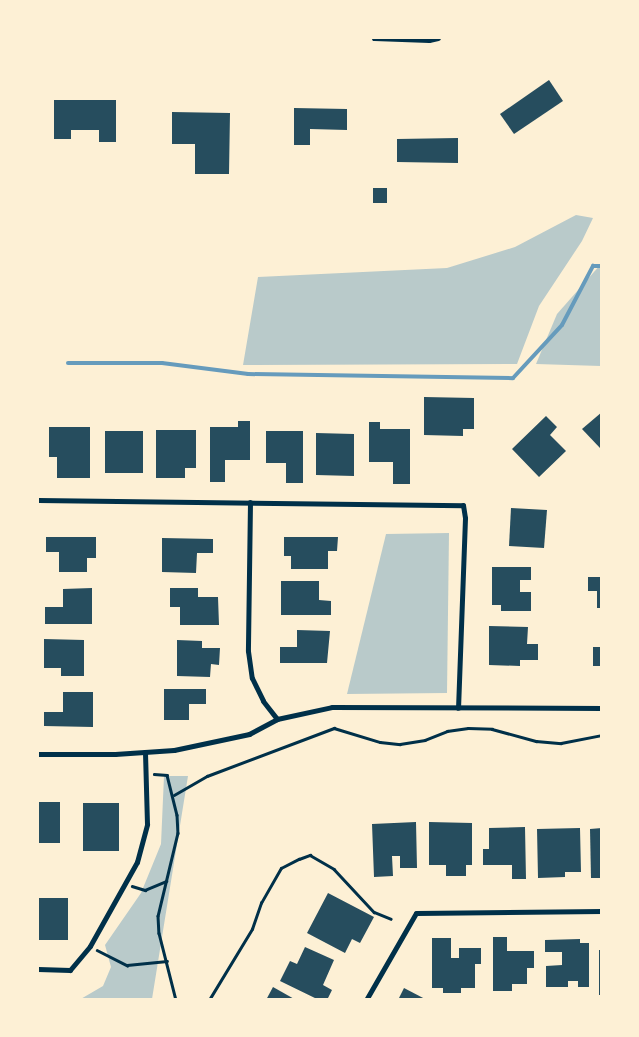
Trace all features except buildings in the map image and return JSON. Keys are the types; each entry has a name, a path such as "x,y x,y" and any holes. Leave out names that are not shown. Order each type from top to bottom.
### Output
{"street":[{"path":"374,38 429,40 438,38"},
{"path":"38,500 463,505 465,518 458,708"},
{"path":"250,502 248,651 252,678 263,701 277,719"},
{"path":"38,754 145,752 218,742 249,734 277,719 332,707 602,708"},
{"path":"38,970 70,970 90,946 124,884 143,842 148,774 145,752"},
{"path":"366,1000 416,913 602,910"}],"path":[{"path":"174,795 207,776 334,728 400,744 425,740 446,730 468,728 492,729 536,741 561,743 602,735"},
{"path":"148,774 167,775 174,795 178,833 158,924 176,1000"},
{"path":"210,1000 252,929 261,903 281,868 300,859 310,855 334,869 374,912 391,919"},
{"path":"124,884 145,890 166,881"},
{"path":"90,946 127,964 167,961"}],"shaded area":[{"path":"576,215 593,218 582,241 539,306 517,364 243,365 258,277 447,268 515,247"},
{"path":"601,264 601,366 536,364 557,314"},
{"path":"449,533 447,693 347,694 386,534"},
{"path":"164,776 188,776 152,999 79,1000 103,986 111,967 105,945 141,893 161,844"}],"waterway":[{"path":"68,363 162,363 248,374 513,378 562,325 593,266 602,266"}]}
